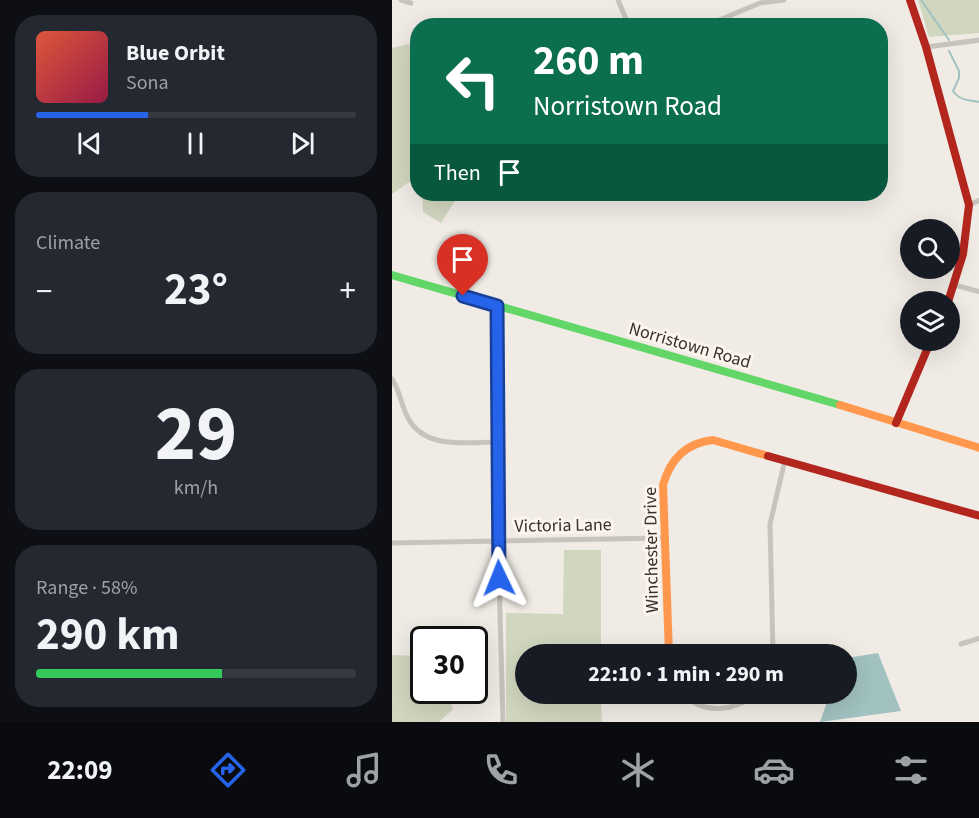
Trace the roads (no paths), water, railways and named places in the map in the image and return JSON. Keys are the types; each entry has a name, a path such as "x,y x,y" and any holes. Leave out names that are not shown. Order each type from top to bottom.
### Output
{"street":[{"path":"401,0 411,3"},
{"path":"618,0 626,18"},
{"path":"724,18 760,3 784,0"},
{"path":"910,0 926,47 969,205 966,247 953,291"},
{"path":"926,47 980,40"},
{"path":"969,205 980,200"},
{"name":"Norristown Road","path":"392,275 737,374 980,448"},
{"path":"955,285 980,292"},
{"path":"497,306 498,540 503,722"},
{"path":"896,423 926,351"},
{"path":"392,379 409,421 429,438 443,442 497,442"},
{"name":"Winchester Drive","path":"668,644 663,538 665,477 676,458 693,444 713,440 980,516"},
{"path":"773,644 770,524 785,459"},
{"name":"Victoria Lane","path":"392,543 663,538"},
{"path":"961,644 980,638"},
{"path":"700,704 717,709 742,704"}],"water":[{"path":"878,653 901,711 820,722 826,704 857,704 857,656"}],"waterway":[{"path":"921,0 949,40"},
{"path":"949,51 959,71 959,78 953,91 962,98 980,102"}]}
